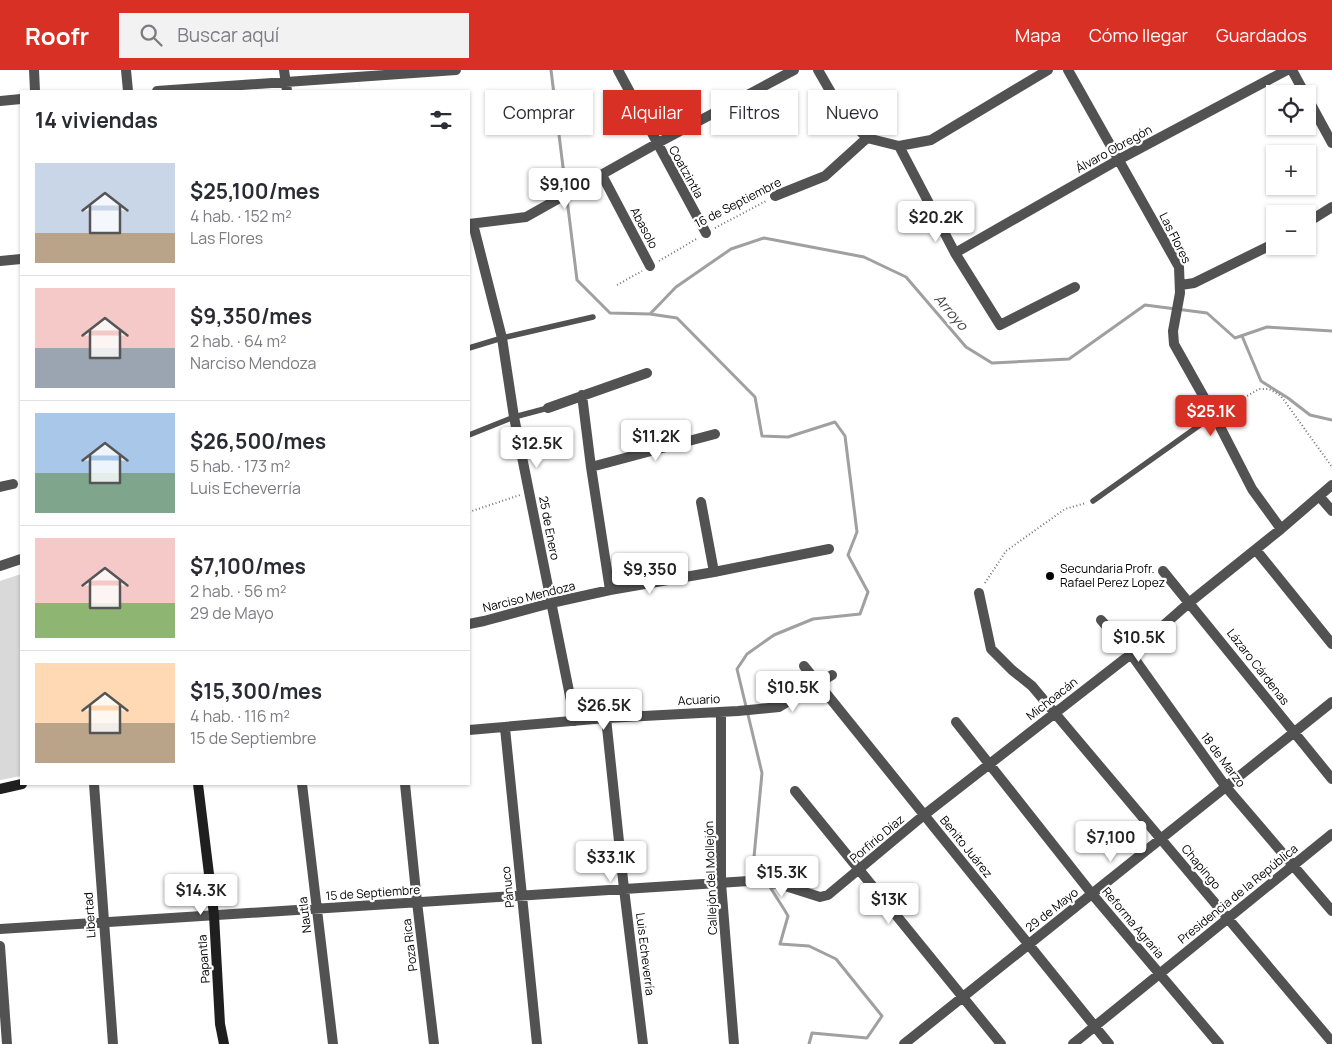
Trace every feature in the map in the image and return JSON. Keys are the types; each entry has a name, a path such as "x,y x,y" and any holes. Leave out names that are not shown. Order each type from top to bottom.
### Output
{"street":[{"path":"34,70 35,90"},
{"path":"126,70 128,90"},
{"path":"284,70 286,87"},
{"path":"189,90 286,87 456,70"},
{"name":"Coatzintla","path":"618,70 656,144 706,233"},
{"path":"471,224 526,217 794,70"},
{"path":"818,70 844,115 867,138 899,146 931,140 1048,70"},
{"name":"Las Flores","path":"1068,70 1179,267 1180,289 1172,331 1174,344 1214,415 1252,489 1281,529"},
{"name":"Álvaro Obregón","path":"955,253 1118,160 1287,70"},
{"path":"1292,70 1300,85"},
{"path":"0,101 20,99"},
{"path":"1316,114 1332,143"},
{"name":"16 de Septiembre","path":"775,196 824,176 867,138"},
{"path":"899,146 955,253 1000,325 1075,287"},
{"name":"Abasolo","path":"602,175 650,266"},
{"path":"1316,217 1332,207"},
{"name":"25 de Enero","path":"471,224 502,338 514,417 575,720"},
{"path":"1180,289 1266,247"},
{"path":"0,261 20,259"},
{"path":"548,408 647,373"},
{"path":"582,395 610,590"},
{"path":"591,467 716,434"},
{"path":"0,487 13,484"},
{"name":"Michoacán","path":"924,815 1130,654 1332,485"},
{"path":"1319,496 1332,510"},
{"path":"701,502 714,572"},
{"name":"Narciso Mendoza","path":"470,624 610,590 829,549"},
{"path":"1256,550 1332,644"},
{"path":"0,566 20,559"},
{"name":"Lázaro Cárdenas","path":"1163,571 1332,779"},
{"name":"Chapingo","path":"978,593 991,648 1012,670 1032,686 1332,1042"},
{"name":"18 de Marzo","path":"1101,620 1130,654 1226,786 1332,911"},
{"name":"Benito Juárez","path":"804,666 1109,1044"},
{"name":"Acuario","path":"470,730 575,720 779,707 832,675"},
{"name":"29 de Mayo","path":"904,1044 1332,702"},
{"name":"Callejón del Mollejón","path":"721,712 721,883 734,1044"},
{"name":"Luis Echeverría","path":"606,718 643,1044"},
{"name":"Reforma Agraria","path":"956,722 1092,894 1219,1044"},
{"name":"Pánuco","path":"505,728 521,896 538,1044"},
{"path":"0,788 20,784"},
{"name":"Libertad","path":"94,785 113,1044"},
{"name":"Papantla","path":"198,785 214,915 220,1024 224,1044"},
{"name":"Nautla","path":"302,785 333,1044"},
{"name":"Poza Rica","path":"405,785 434,1044"},
{"path":"795,792 964,996 1001,1044"},
{"name":"Porfirio Díaz","path":"820,897 828,895 860,870 924,815"},
{"name":"Presidencia de la República","path":"1073,1044 1332,834"},
{"name":"15 de Septiembre","path":"0,929 721,883 779,884 820,897"},
{"path":"0,946 6,1044"}],"lane":[{"path":"470,348 502,338 593,317"},
{"path":"470,436 514,417 548,408"},
{"path":"1093,501 1214,415"}],"path":[{"name":"16 de Septiembre","path":"617,285 706,233 775,196"},
{"path":"1214,415 1259,389 1269,389 1281,396 1332,467"},
{"path":"470,512 529,492"},
{"path":"978,593 1006,551 1065,508 1093,501"}],"shaded area":[{"path":"20,574 20,776 0,780 0,581"}],"waterway":[{"path":"551,70 577,280 610,313 650,314 677,318 755,397 762,436 788,437 835,422 845,436 857,532 848,555 868,592 860,614 813,619 774,635 747,654 737,669 762,773 754,857 766,879"},
{"name":"Arroyo","path":"650,314 676,287 731,249 764,238 864,257 906,277 966,347 992,363 1069,359 1145,305 1207,313 1235,338 1267,327 1332,331"},
{"name":"Arroyo","path":"1242,336 1261,381 1310,415 1332,420"},
{"path":"769,885 788,916 780,944 809,946 836,959 882,1016 867,1038 812,1033 809,1044"}],"place":[{"name":"Secundaria Profr. Rafael Perez Lopez","path":"1050,576"}]}
